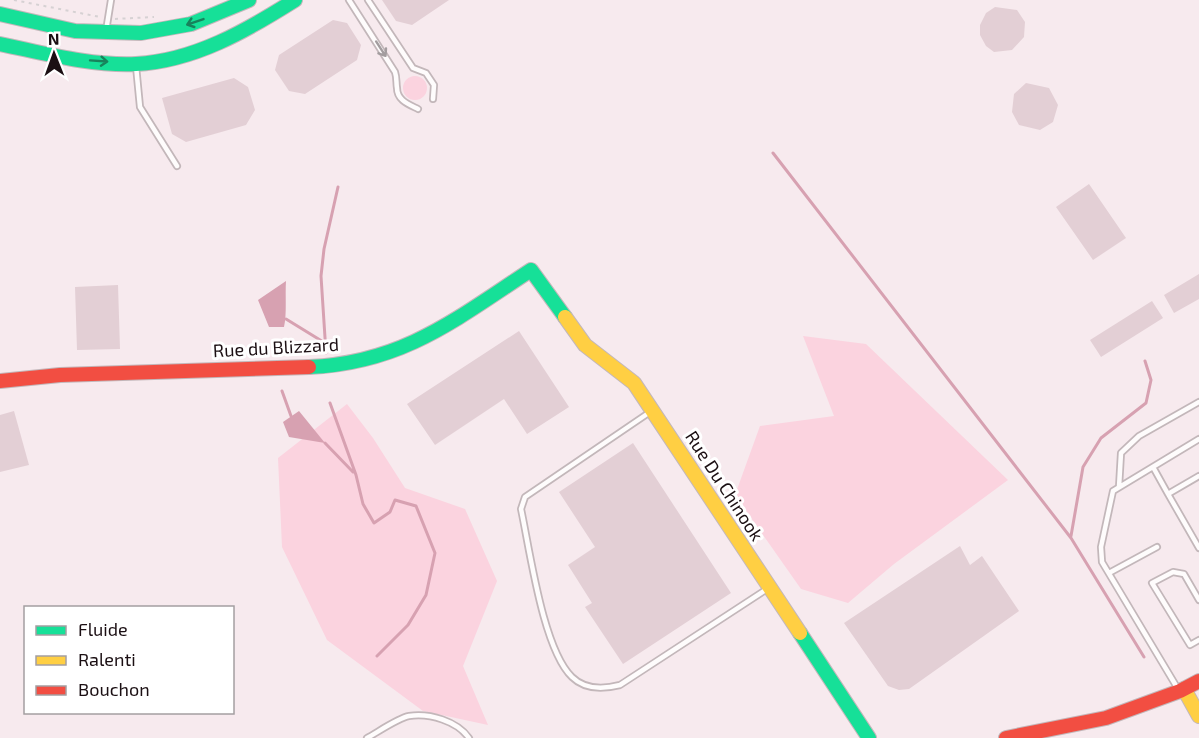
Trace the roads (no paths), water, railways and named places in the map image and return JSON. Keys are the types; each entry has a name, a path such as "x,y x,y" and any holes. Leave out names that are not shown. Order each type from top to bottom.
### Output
{"street":[{"path":"0,14 75,31 141,33 191,24 249,0"},
{"path":"0,44 81,60 135,64 183,56 220,43 263,21 295,0"},
{"name":"Rue du Blizzard","path":"0,381 60,375 327,366 365,360 408,346 531,270"},
{"name":"Rue Du Chinook","path":"531,270 585,345 634,383 869,738"},
{"path":"1006,738 1106,718 1182,690 1199,681"},
{"path":"1182,690 1199,716"}],"lane":[{"path":"105,33 111,0"},
{"path":"349,0 395,72 396,91 402,101 418,109"},
{"path":"368,0 413,68 426,73 434,85 433,99"},
{"path":"135,64 140,107 177,166"},
{"path":"1119,488 1121,453 1139,436 1199,402"},
{"path":"652,410 525,497 521,509 546,624 557,657 573,678 591,687 607,688 620,685 770,588"},
{"path":"1182,690 1102,562 1101,547 1113,491 1199,439"},
{"path":"1153,467 1199,548"},
{"path":"1168,494 1197,477 1199,485"},
{"path":"1109,573 1157,547"},
{"path":"1199,600 1184,574 1173,572 1152,583 1190,645 1199,639"},
{"path":"367,738 408,716 425,716 434,717 462,729 469,738"}],"waterway":[{"path":"773,153 1071,538 1144,657"},
{"path":"326,353 321,276 324,249 338,187"},
{"path":"286,319 325,343"},
{"path":"1071,536 1083,467 1101,438 1146,403 1151,380 1145,361"},
{"path":"282,391 291,416"},
{"path":"330,403 356,475 363,504 374,523 390,512 395,500 416,506 435,553 426,595 408,625 377,656"},
{"path":"325,443 353,472"}]}
